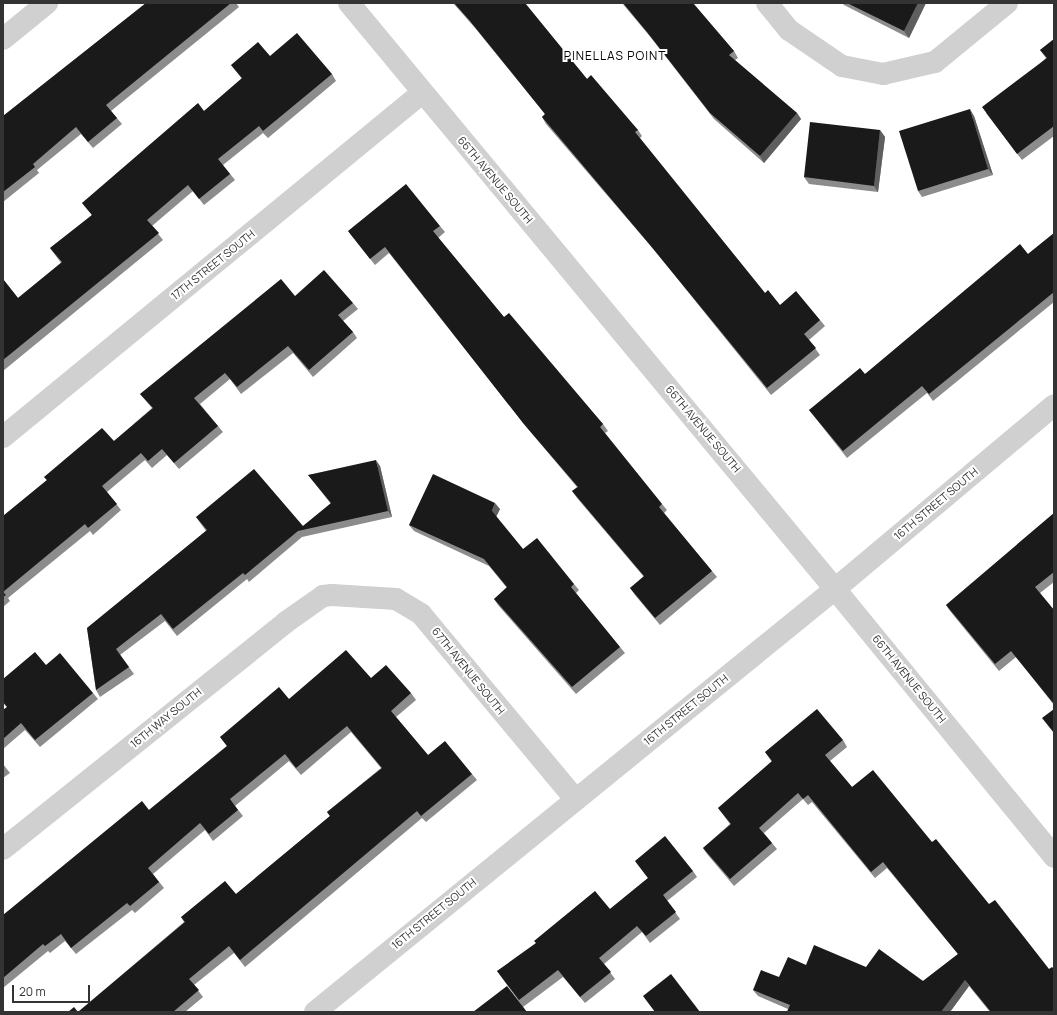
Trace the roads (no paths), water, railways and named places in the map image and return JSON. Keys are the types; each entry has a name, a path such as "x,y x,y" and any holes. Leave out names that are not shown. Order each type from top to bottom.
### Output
{"street":[{"path":"3,39 46,3"},
{"name":"66TH AVENUE SOUTH","path":"349,3 422,93 835,589 1054,857"},
{"path":"767,3 789,30 842,66 883,74 935,62 1007,3"},
{"name":"17TH STREET SOUTH","path":"3,437 422,93"},
{"name":"16TH STREET SOUTH","path":"315,1012 835,589 1054,405"},
{"name":"67TH AVENUE SOUTH","path":"332,595 396,599 421,614 575,799"},
{"name":"16TH WAY SOUTH","path":"3,849 286,622 323,596 332,595"}],"district":[{"name":"PINELLAS POINT","path":"615,56"}]}
